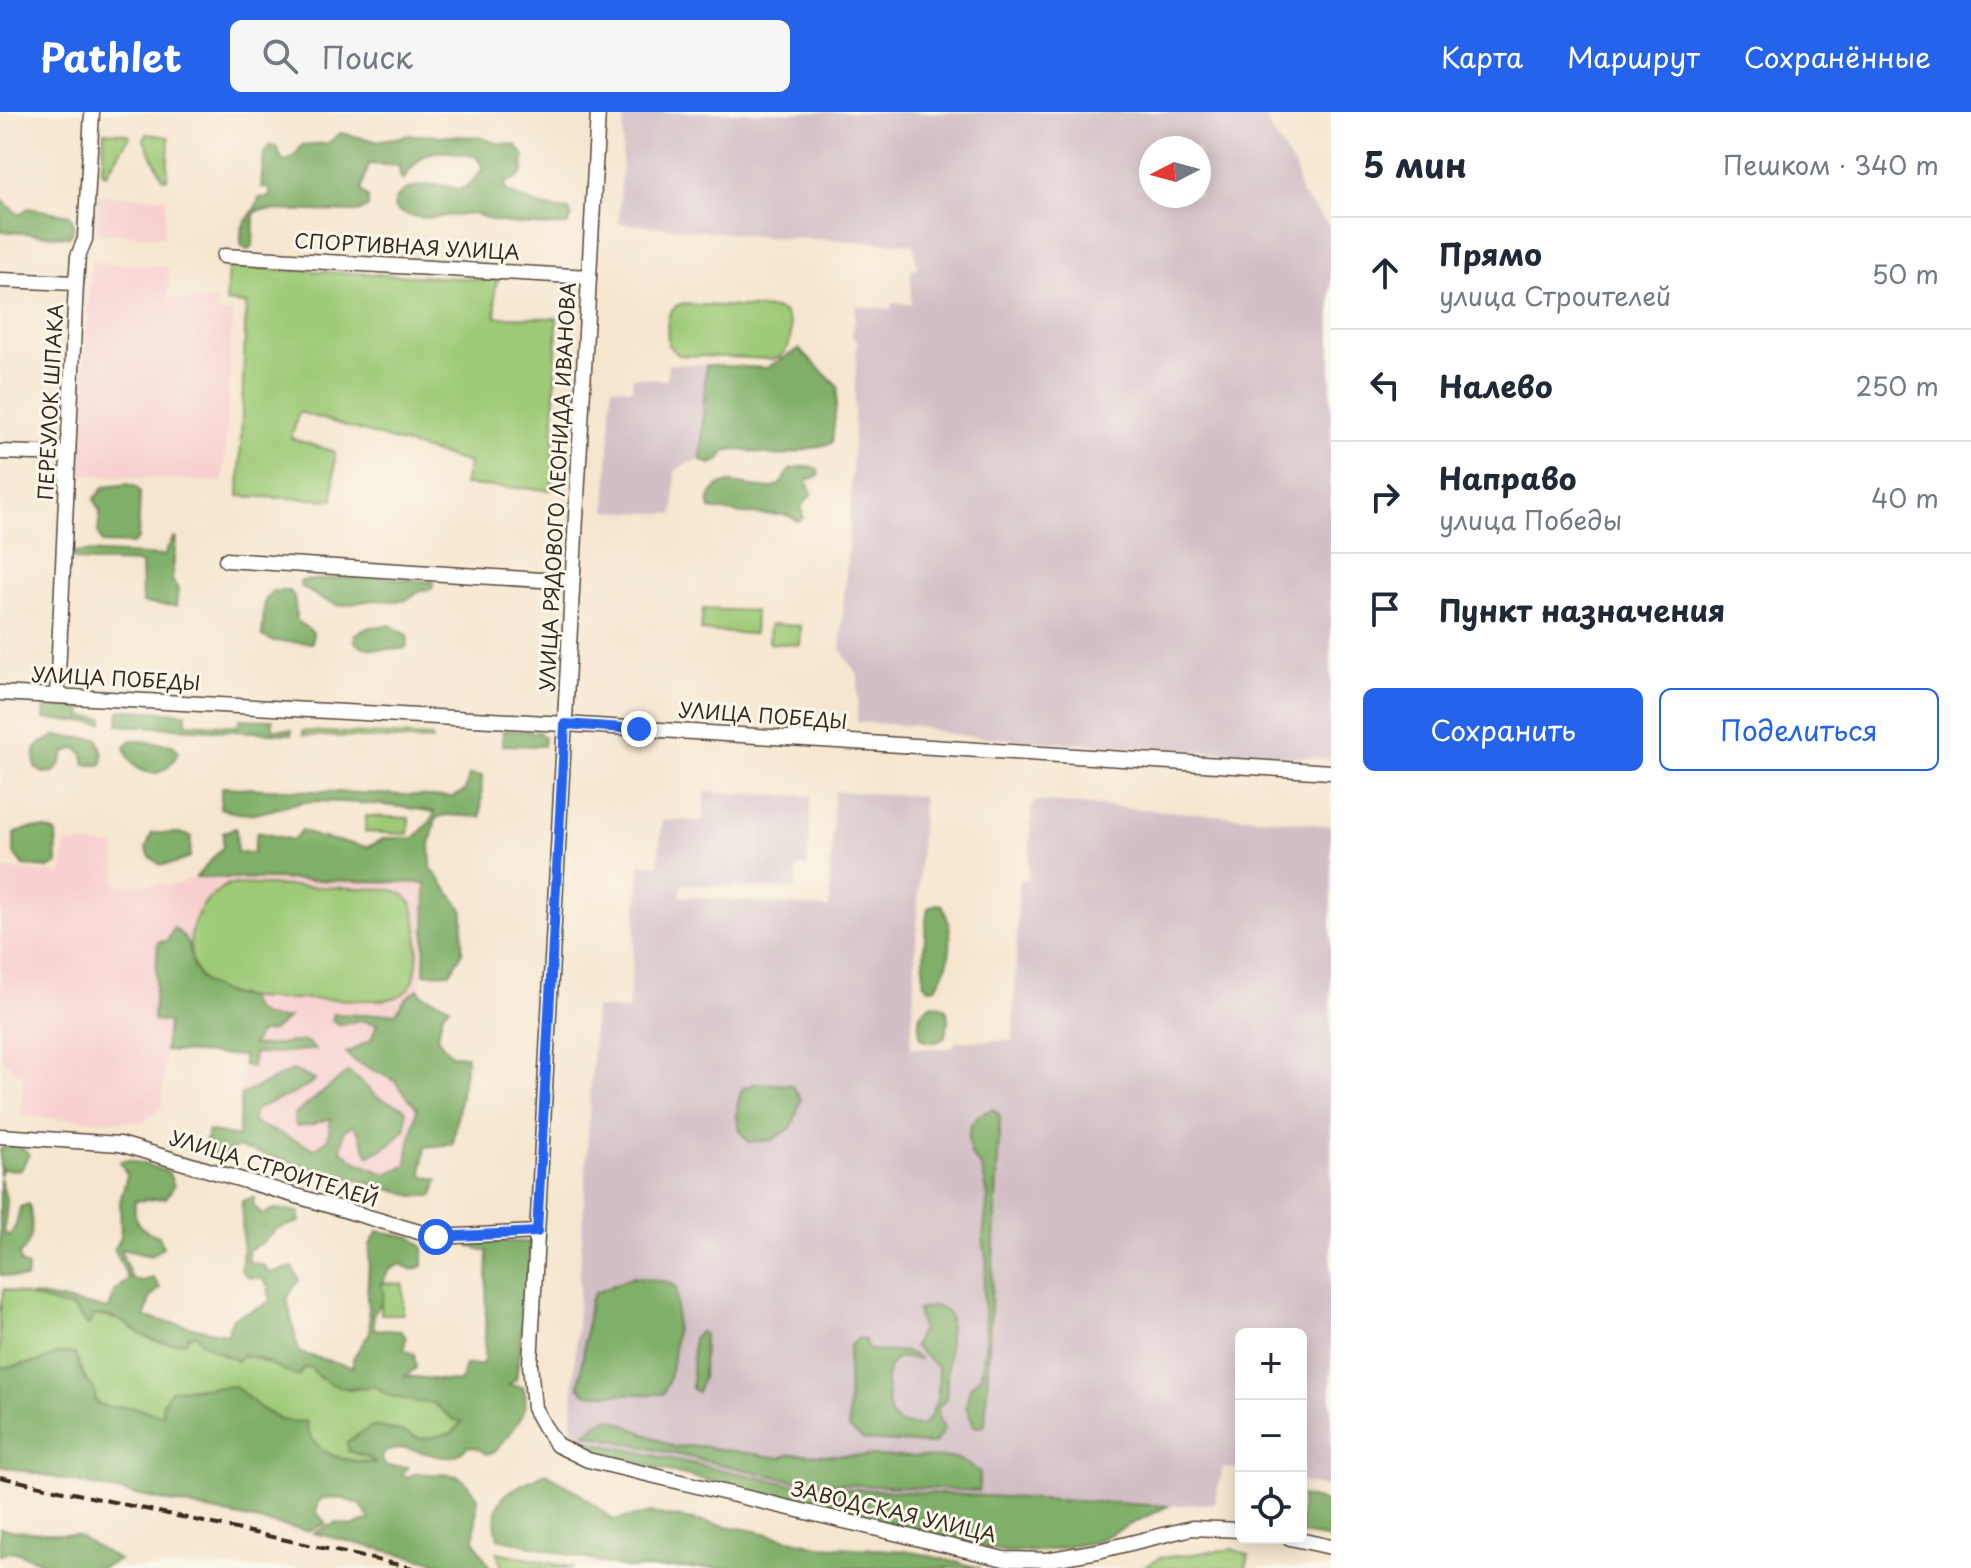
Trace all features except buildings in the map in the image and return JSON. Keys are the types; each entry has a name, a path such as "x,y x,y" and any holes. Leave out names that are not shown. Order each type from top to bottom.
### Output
{"street":[{"name":"ПЕРЕУЛОК ШПАКА","path":"57,696 76,283 78,256 85,239 92,112"},
{"name":"УЛИЦА РЯДОВОГО ЛЕОНИДА ИВАНОВА","path":"588,1460 557,1445 534,1408 530,1364 598,112"},
{"name":"СПОРТИВНАЯ УЛИЦА","path":"224,256 589,277"},
{"path":"0,280 76,283"},
{"path":"0,452 68,454"},
{"path":"226,560 572,582"},
{"name":"УЛИЦА ПОБЕДЫ","path":"0,693 565,724 1331,772"},
{"name":"УЛИЦА СТРОИТЕЛЕЙ","path":"0,1136 120,1144 436,1237 537,1232"},
{"name":"ЗАВОДСКАЯ УЛИЦА","path":"588,1460 1004,1559 1046,1560 1192,1528 1235,1530"},
{"path":"1307,1542 1331,1547"}],"shaded area":[{"path":"624,112 1263,112 1295,168 1301,194 1331,227 1331,759 978,737 919,726 857,722 858,676 840,649 850,519 857,339 852,338 856,306 891,309 892,303 911,304 911,268 917,268 914,244 768,237 619,223"},
{"path":"97,195 166,198 164,236 96,234"},
{"path":"91,262 169,267 168,298 217,301 217,312 233,313 223,482 78,474"},
{"path":"668,364 706,365 701,460 675,471 674,514 606,511 612,387 632,389 633,377 667,380"},
{"path":"834,791 923,796 911,1048 951,1048 957,1041 1013,1040 1019,879 1028,879 1032,806 1036,801 1331,826 1331,1488 1307,1483 1307,1328 1235,1328 1235,1469 1223,1467 1214,1503 1168,1506 799,1486 576,1439 571,1431 595,1008 628,1010 641,864 658,865 662,820 703,821 705,792 811,796 808,867 797,867 796,889 682,884 680,896 829,908"},
{"path":"65,843 116,846 117,884 177,885 196,877 424,884 414,1196 237,1147 243,1056 165,1051 162,1107 144,1122 21,1117 23,1074 17,1073 0,1056 0,869 62,873"}],"green space":[{"path":"104,132 130,136 106,174 102,171"},
{"path":"341,133 376,141 412,135 480,137 516,145 524,156 523,172 518,178 506,182 505,189 535,204 569,210 572,217 567,225 529,225 491,220 473,214 421,217 402,213 394,208 400,194 406,190 430,185 460,189 473,181 483,168 477,157 433,152 418,161 403,181 399,166 369,164 361,190 368,198 368,207 358,212 259,210 254,214 253,245 248,250 242,247 243,226 259,198 269,197 271,193 261,187 264,153 269,146 276,146 283,161 286,161 302,145 328,143"},
{"path":"147,134 169,137 167,179 163,178 144,140"},
{"path":"0,198 19,215 28,208 70,215 72,232 69,237 0,231"},
{"path":"228,267 498,280 495,287 496,317 557,318 552,490 464,485 469,463 299,412 291,438 335,452 333,500 239,496 246,304 226,302"},
{"path":"680,304 783,312 790,325 788,346 785,352 773,359 678,355 668,345 667,327 671,311"},
{"path":"799,349 838,387 832,443 780,456 735,449 725,451 721,459 709,464 701,460 706,365 766,368"},
{"path":"806,466 818,469 819,476 806,480 812,493 801,507 803,518 798,521 787,515 710,509 710,496 720,485 728,483 773,488 791,469"},
{"path":"129,484 140,492 138,539 132,544 102,543 98,532 100,512 94,499 104,487"},
{"path":"173,538 176,538 172,580 178,589 176,606 142,603 141,564 84,561 72,557 74,553 82,552 164,556"},
{"path":"366,576 434,582 432,589 422,590 404,601 372,600 340,606 300,586 301,581"},
{"path":"272,591 289,591 294,596 297,621 313,632 312,643 272,641 262,636 265,601"},
{"path":"703,609 755,611 754,634 701,631"},
{"path":"770,624 801,626 800,645 769,643"},
{"path":"390,625 408,636 407,646 403,649 371,649 355,642 355,634 370,627"},
{"path":"45,705 83,707 82,717 103,718 103,723 44,719"},
{"path":"119,711 186,713 186,723 238,726 240,719 273,720 273,729 292,730 291,734 118,725"},
{"path":"503,730 539,732 544,738 543,746 502,745"},
{"path":"303,731 432,737 432,741 303,735"},
{"path":"55,736 98,739 103,754 102,765 85,765 83,754 77,748 65,752 54,772 43,773 35,767 35,750"},
{"path":"132,740 173,745 178,751 166,769 149,773 134,765 128,757 125,746"},
{"path":"469,775 482,776 481,817 445,815 436,818 430,845 431,868 463,910 462,953 450,973 424,974 426,883 196,877 223,847 223,832 236,828 237,852 253,853 257,832 293,840 302,830 318,837 368,847 385,838 414,838 435,812 317,801 247,814 220,808 222,787 452,797 465,791"},
{"path":"366,816 409,818 408,834 365,832"},
{"path":"30,828 56,833 57,864 49,868 24,866 14,854 14,834"},
{"path":"152,833 191,836 190,857 161,865 150,857 146,849"},
{"path":"229,884 383,889 401,893 410,901 416,919 417,959 413,981 403,994 381,1000 263,999 225,993 210,986 198,975 191,958 191,936 203,905"},
{"path":"942,905 946,915 950,947 942,978 936,987 929,988 924,985 926,922 928,908"},
{"path":"174,928 187,942 195,970 206,983 221,991 248,998 254,1010 263,1016 288,1018 272,1031 259,1033 252,1045 307,1042 315,1050 254,1053 252,1067 243,1065 243,1056 165,1051 168,1022 153,1020 158,942 167,941"},
{"path":"418,989 423,995 450,1006 443,1013 437,1038 451,1055 467,1056 453,1144 425,1147 422,1175 438,1180 433,1196 414,1196 237,1147 223,1154 204,1153 208,1131 238,1137 241,1095 293,1070 315,1080 301,1090 255,1110 252,1122 315,1149 328,1139 331,1118 296,1126 294,1115 348,1072 379,1098 406,1110 406,1128 392,1143 369,1156 353,1125 344,1130 341,1150 358,1163 386,1174 407,1165 417,1108 394,1080 354,1061 346,1053 371,1040 377,1024 359,1020 342,1025 332,1021 334,1014 396,1013 406,998"},
{"path":"934,1004 945,1007 948,1018 945,1037 933,1042 921,1038 919,1022 924,1009"},
{"path":"756,1083 792,1085 801,1099 792,1127 772,1140 749,1142 740,1130 737,1109 743,1088"},
{"path":"993,1109 1000,1116 985,1425 979,1427 974,1426 966,1407 970,1388 981,1375 986,1341 983,1291 987,1264 983,1238 988,1196 982,1168 971,1155 968,1139 970,1127 979,1115"},
{"path":"6,1145 19,1146 29,1154 21,1170 2,1169 0,1176 0,1150"},
{"path":"128,1160 168,1171 174,1186 166,1198 135,1201 138,1224 159,1236 163,1247 151,1256 120,1249 132,1279 142,1281 153,1278 160,1288 150,1298 145,1317 229,1335 234,1317 270,1301 266,1282 249,1278 241,1270 242,1201 254,1197 254,1206 262,1215 273,1209 299,1212 300,1222 276,1229 263,1242 248,1250 249,1262 263,1265 270,1273 293,1267 299,1280 287,1298 298,1350 353,1367 353,1358 370,1332 367,1297 370,1245 378,1231 411,1237 423,1247 423,1266 413,1270 400,1264 389,1270 381,1284 383,1300 373,1314 374,1329 401,1331 406,1337 404,1350 414,1354 416,1368 405,1376 460,1382 465,1365 481,1365 484,1361 488,1252 469,1246 468,1241 528,1242 531,1246 516,1380 508,1385 523,1387 526,1396 523,1414 518,1422 495,1452 486,1454 468,1446 461,1453 446,1457 403,1448 385,1452 381,1459 386,1466 408,1467 402,1473 407,1477 414,1474 443,1474 463,1480 478,1497 474,1539 490,1568 459,1568 313,1533 336,1523 353,1526 370,1520 361,1505 344,1499 321,1498 316,1511 326,1524 307,1531 0,1466 0,1368 38,1362 59,1353 75,1354 84,1379 94,1388 96,1403 164,1415 162,1405 171,1390 235,1386 276,1417 295,1422 306,1421 309,1433 322,1449 352,1460 375,1463 370,1458 349,1451 347,1442 372,1426 421,1439 453,1433 462,1421 454,1420 433,1403 387,1395 374,1386 340,1387 324,1381 311,1368 304,1368 298,1376 250,1356 243,1355 237,1361 202,1343 196,1334 189,1336 185,1342 161,1342 103,1315 94,1315 88,1326 74,1309 30,1297 34,1295 109,1309 114,1292 128,1279 114,1248 121,1237 120,1202 127,1175 120,1161"},
{"path":"0,1178 7,1202 4,1231 9,1237 16,1225 20,1207 29,1204 31,1232 27,1245 19,1255 21,1263 28,1267 26,1279 0,1275"},
{"path":"633,1277 666,1282 676,1287 675,1342 667,1384 663,1394 587,1394 579,1388 590,1301 595,1293"},
{"path":"382,1283 403,1284 403,1314 381,1314"},
{"path":"4,1289 74,1309 88,1325 94,1315 124,1321 141,1333 189,1336 197,1333 203,1343 224,1356 254,1356 265,1363 311,1368 319,1378 351,1390 374,1386 417,1402 433,1402 454,1420 462,1420 453,1433 421,1439 400,1431 349,1451 376,1463 341,1460 317,1447 308,1434 253,1404 235,1386 224,1389 187,1388 162,1405 164,1415 131,1407 102,1406 96,1403 81,1367 59,1353 38,1362 0,1368 0,1308"},
{"path":"935,1306 947,1312 950,1318 946,1399 938,1408 944,1429 935,1443 929,1444 864,1440 849,1429 850,1345 859,1338 865,1340 867,1349 907,1353 919,1359 899,1358 893,1362 887,1384 891,1416 899,1424 922,1426 934,1407 939,1375 938,1368 914,1346 922,1328 917,1310"},
{"path":"700,1332 704,1334 703,1377 697,1392 692,1389 693,1338"},
{"path":"610,1418 674,1447 699,1446 781,1458 789,1454 956,1458 980,1472 979,1491 800,1482 585,1434 597,1423"},
{"path":"576,1439 799,1486 1168,1506 1094,1542 1044,1551 1006,1552 576,1449"},
{"path":"546,1473 578,1492 613,1520 652,1513 756,1531 819,1546 909,1551 981,1568 625,1568 498,1538 495,1523 499,1502 514,1489"},
{"path":"1307,1497 1331,1503 1331,1539 1307,1535"},
{"path":"0,1528 76,1535 119,1560 100,1568 58,1568 13,1551 0,1555"},
{"path":"1232,1549 1249,1555 1246,1568 1142,1568 1159,1558"},
{"path":"497,1552 574,1568 502,1568"}],"railway":[{"path":"0,1477 413,1568"}],"route":[{"path":"436,1237 537,1232 565,724 639,729"}]}
